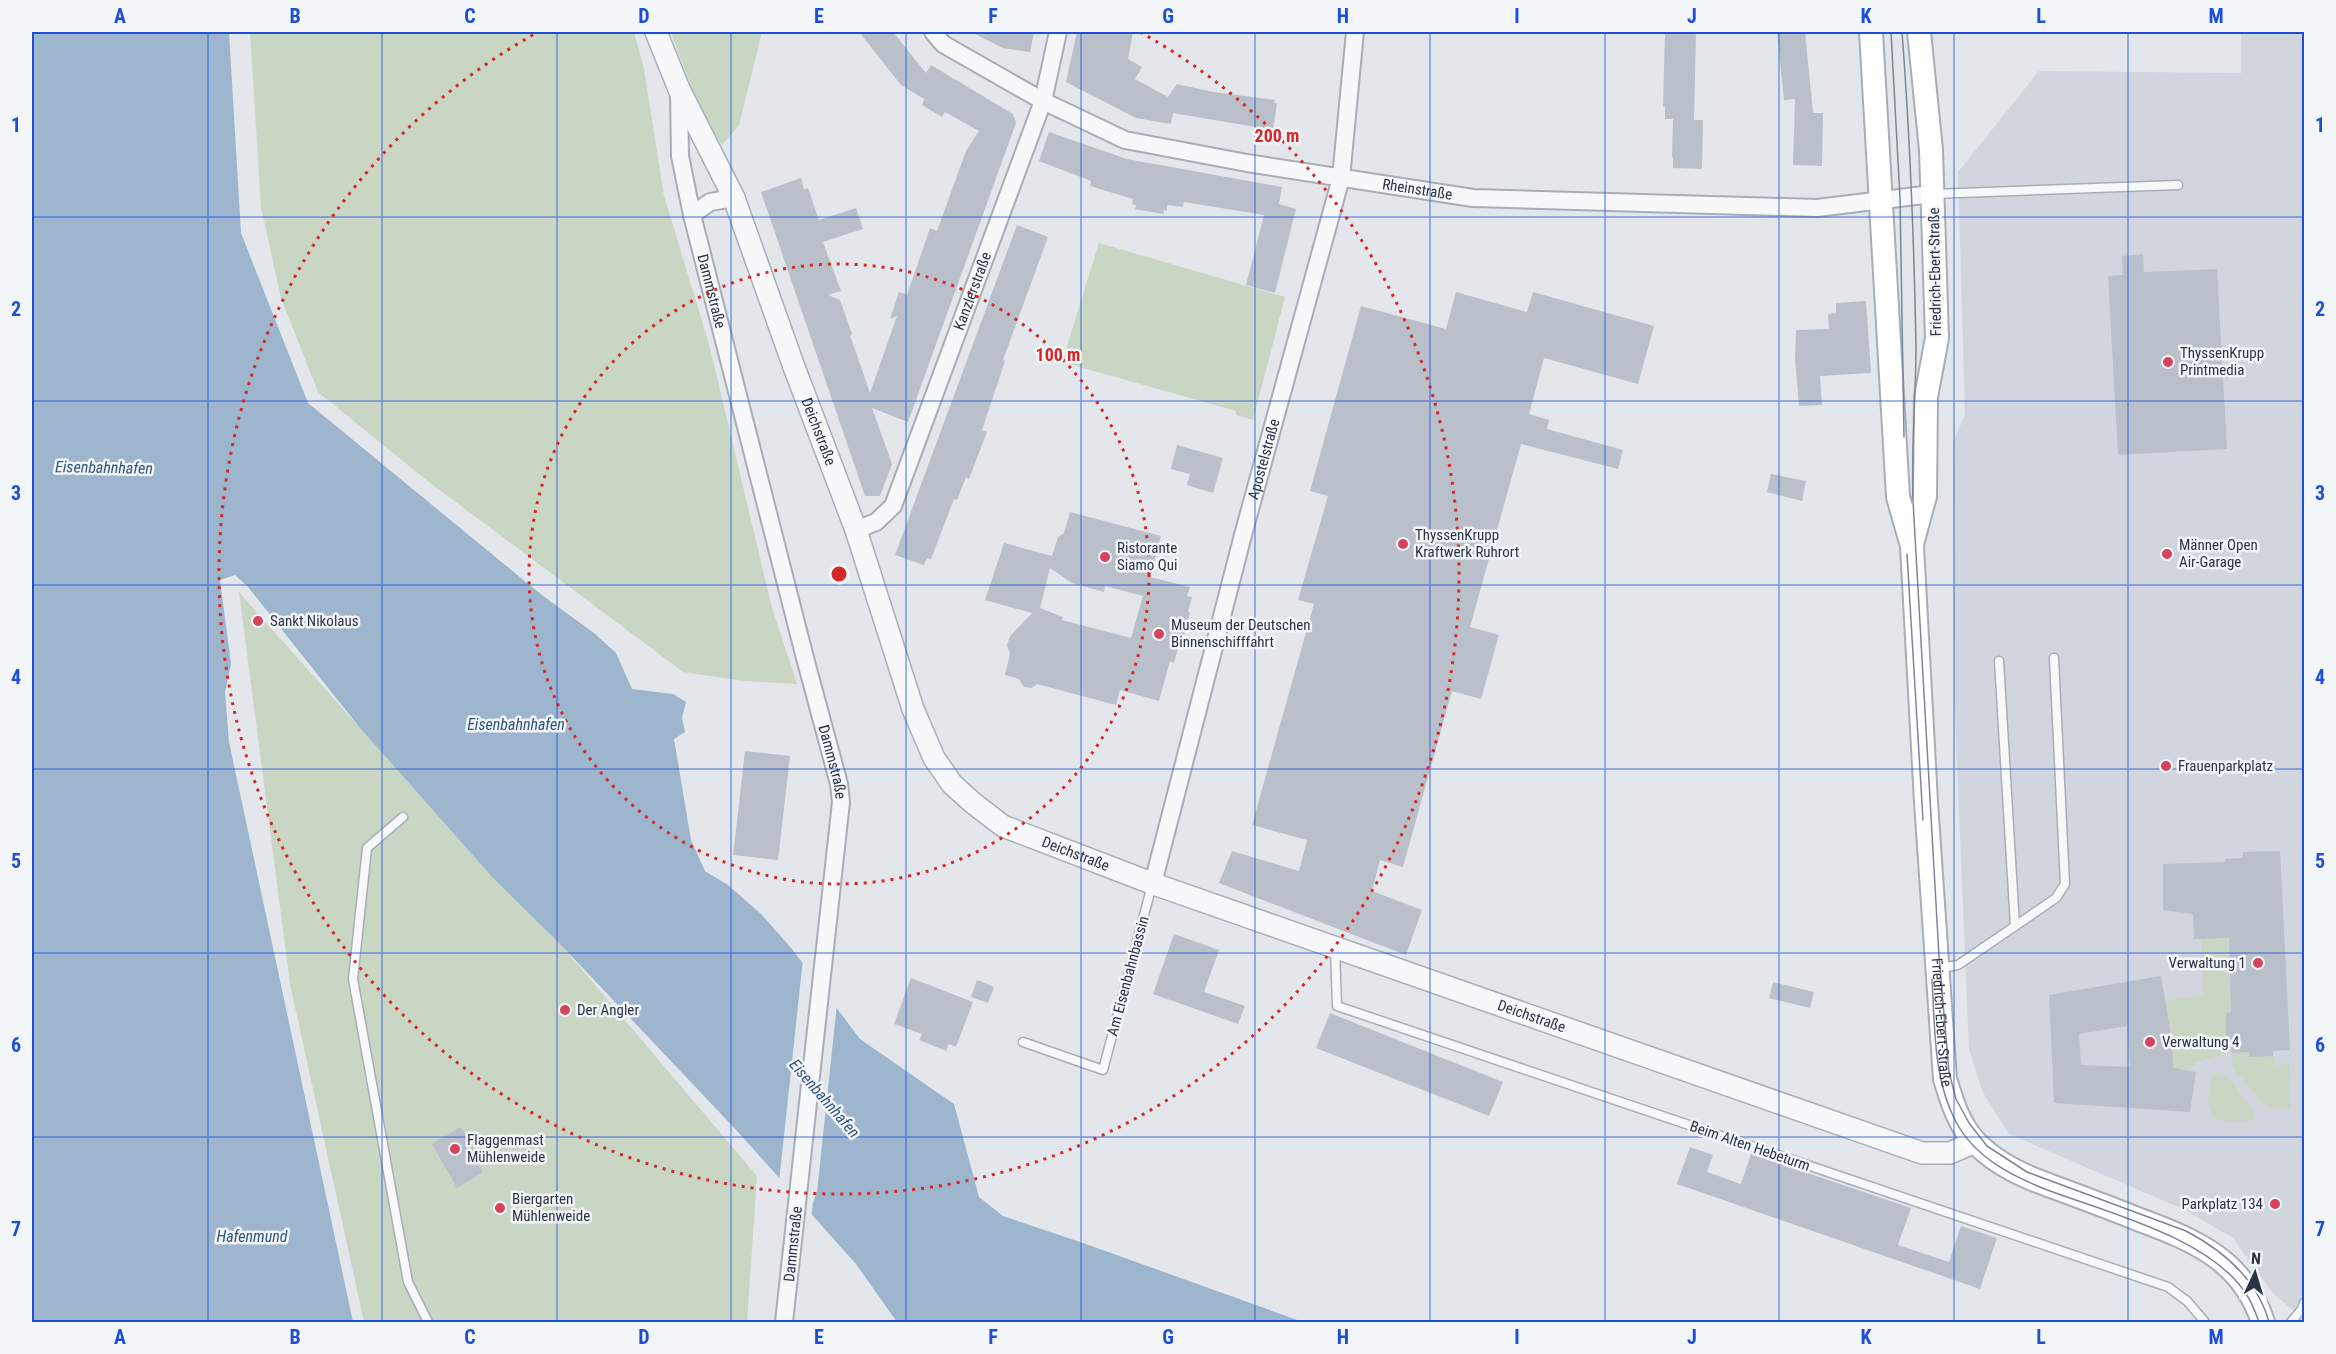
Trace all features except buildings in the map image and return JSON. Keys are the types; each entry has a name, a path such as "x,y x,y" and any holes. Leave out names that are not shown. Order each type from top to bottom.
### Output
{"main road":[{"name":"Friedrich-Ebert-Straße","path":"1871,32 1898,497 1912,546 1945,1079 1955,1112 1975,1142 1995,1160 2024,1177 2174,1232 2203,1246 2226,1263 2245,1284 2258,1304 2264,1323"},
{"name":"Friedrich-Ebert-Straße","path":"1912,546 1925,496 1926,397 1937,338 1931,150 1919,32"}],"street":[{"name":"Deichstraße","path":"656,32 679,89 734,198 794,367 856,530 913,709 934,758 952,784 1003,826 1335,949 1922,1153 1950,1153 1975,1142"},
{"name":"Rheinstraße","path":"933,32 943,44 1043,101 1115,136 1135,142 1247,163 1473,198 1560,202 1817,208 1932,194"},
{"name":"Kanzlerstraße","path":"856,530 876,522 893,506 1043,101 1058,32"},
{"name":"Apostelstraße","path":"1153,883 1243,536 1341,178 1355,32"},
{"name":"Dammstraße","path":"679,89 680,156 692,215 839,784 841,802 784,1323"},
{"path":"692,215 710,202 734,198"}],"lane":[{"path":"1932,194 2178,185"},
{"path":"1937,968 1958,965 2056,898 2066,884 2054,658"},
{"path":"1999,661 2015,926"},
{"path":"403,817 367,848 353,979 408,1282 428,1323"},
{"name":"Am Eisenbahnbassin","path":"1023,1042 1103,1070 1153,883"},
{"name":"Beim Alten Hebeturm","path":"1335,949 1337,1006 2168,1287 2187,1301 2205,1323"},
{"path":"2291,1323 2304,1303"}],"shaded area":[{"path":"2241,32 2304,32 2304,1320 2272,1292 2233,1238 2185,1210 2009,1134 1982,1091 1969,1049 1954,694 1953,442 1965,415 1958,172 2039,71 2241,73"}],"green space":[{"path":"250,32 634,32 644,69 664,196 709,344 772,608 797,684 744,681 683,672 425,479 318,392 281,298 261,207"},
{"path":"671,32 762,32 739,125 722,145 699,104"},
{"path":"1099,243 1285,297 1253,420 1236,415 1236,411 1062,362"},
{"path":"239,592 493,878 562,946 757,1176 747,1322 364,1322 290,984"},
{"path":"2227,905 2231,1012 2226,1013 2226,1036 2231,1036 2232,1051 2195,1063 2188,1070 2173,1068 2172,1040 2166,1001 2203,994 2201,939 2213,938"},
{"path":"2249,1052 2249,1057 2273,1056 2274,1065 2289,1064 2291,1108 2275,1109 2263,1104 2233,1068 2232,1053"},
{"path":"2221,1072 2230,1079 2254,1112 2256,1117 2254,1119 2227,1122 2214,1116 2208,1102 2210,1084 2215,1073"}],"water":[{"path":"32,32 229,32 241,233 308,403 543,596 594,633 616,653 632,689 673,694 686,702 682,718 685,732 674,739 691,840 705,871 728,885 761,914 792,949 860,1039 954,1104 979,1197 1003,1216 1303,1322 897,1322 856,1264 739,1133 562,946 493,878 360,728 248,587 235,575 220,580 231,664 225,692 229,742 353,1322 32,1322"}],"pier":[{"path":"803,959 837,1004 817,1192 811,1218 779,1182"}],"tram line":[{"path":"1891,32 1900,198 1904,437"},
{"path":"1902,32 1915,307 1913,501 1939,956 1949,1072 1956,1099 1969,1123 1987,1146 2027,1172 2186,1231 2226,1257 2256,1292 2269,1322"},
{"path":"1907,554 1923,820"},
{"path":"1932,979 1936,1052 1943,1088 1956,1122 1974,1146 1997,1165 2023,1180 2159,1231 2212,1259 2232,1277 2248,1297 2259,1322"}],"place":[{"name":"ThyssenKrupp Printmedia","path":"2168,362"},
{"name":"ThyssenKrupp Kraftwerk Ruhrort","path":"1403,544"},
{"name":"Männer Open Air-Garage","path":"2167,554"},
{"name":"Ristorante Siamo Qui","path":"1105,557"},
{"name":"Sankt Nikolaus","path":"258,621"},
{"name":"Museum der Deutschen Binnenschifffahrt","path":"1159,634"},
{"name":"Frauenparkplatz","path":"2166,766"},
{"name":"Verwaltung 1","path":"2258,963"},
{"name":"Der Angler","path":"565,1010"},
{"name":"Verwaltung 4","path":"2150,1042"},
{"name":"Flaggenmast Mühlenweide","path":"455,1149"},
{"name":"Parkplatz 134","path":"2275,1204"},
{"name":"Biergarten Mühlenweide","path":"500,1208"}],"water label":[{"name":"Eisenbahnhafen","path":"104,467"},
{"name":"Eisenbahnhafen","path":"516,724"},
{"name":"Eisenbahnhafen","path":"825,1098"},
{"name":"Hafenmund","path":"252,1236"}]}
